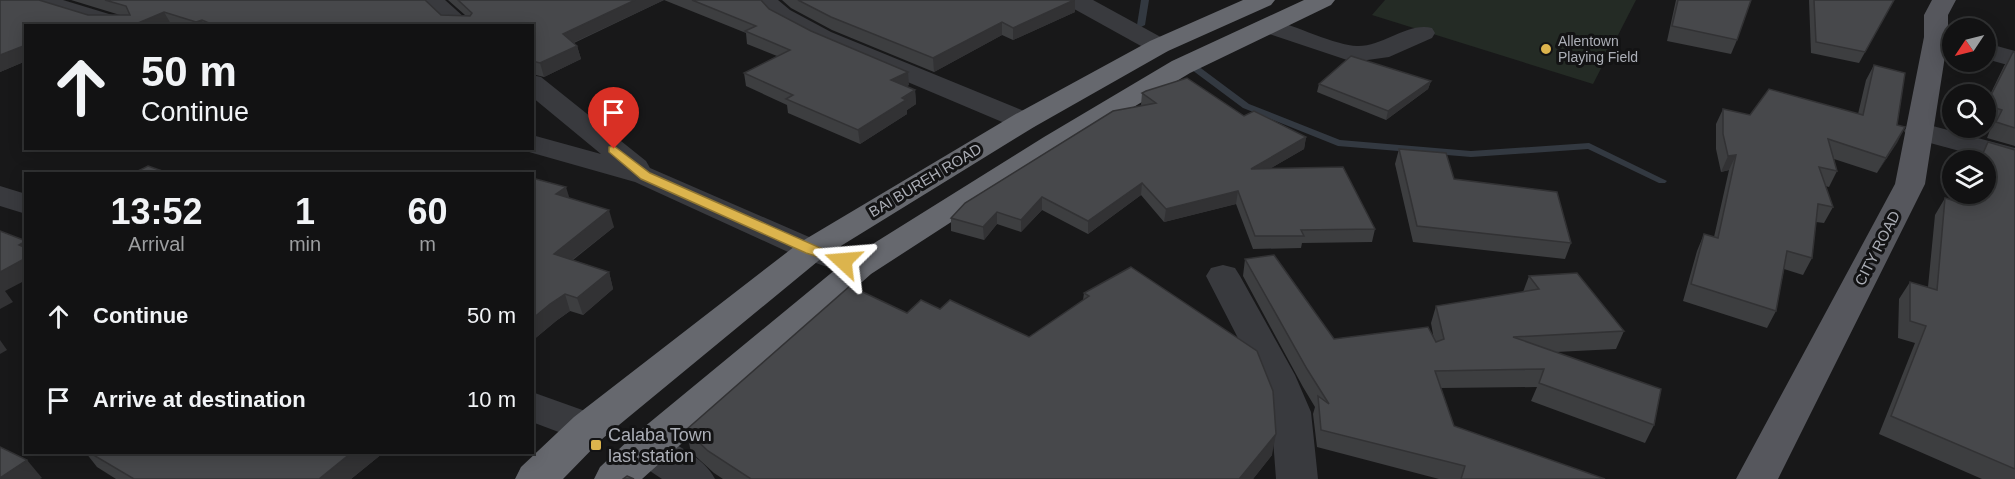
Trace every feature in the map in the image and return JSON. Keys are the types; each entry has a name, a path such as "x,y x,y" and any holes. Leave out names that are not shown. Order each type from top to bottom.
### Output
{"highway":[{"name":"BAI BUREH ROAD","path":"536,479 588,428 811,250 1024,120 1159,46 1266,13 1323,0"},
{"name":"BAI BUREH ROAD","path":"615,479 647,448 860,267 1054,143 1266,13"}],"main road":[{"name":"CITY ROAD","path":"1942,31 1936,15 1944,0"},
{"name":"CITY ROAD","path":"1756,479 1910,184 1918,131 1942,49"}],"street":[{"path":"38,0 116,24"},
{"path":"431,0 460,24"},
{"path":"764,0 781,15 822,37 1024,120"},
{"path":"1075,0 1159,46"},
{"path":"1266,13 1353,54 1380,52 1424,33"},
{"path":"1996,54 2015,59"},
{"path":"534,85 646,176"},
{"path":"1918,131 2015,157"},
{"path":"534,145 646,176 811,250 860,267"},
{"path":"0,195 24,204"},
{"path":"1223,276 1276,375 1291,412 1297,479"},
{"path":"534,407 588,428"},
{"path":"647,448 694,479"}],"shaded area":[{"name":"Allentown Playing Field","path":"1385,0 1636,0 1593,84 1372,15"}],"building":[{"path":"0,0 39,0 88,15 130,15 126,6 105,0 425,0 441,15 470,16 472,13 458,0 635,0 563,34 577,46 540,63 534,62 534,24 211,24 202,20 196,22 164,12 136,24 24,24 24,46 0,55"},
{"path":"692,0 761,0 769,9 811,31 908,72 891,80 915,90 902,98 906,100 858,130 786,99 793,95 744,73 790,50 745,31 756,26"},
{"path":"798,0 1074,0 1013,28 1002,22 933,58 831,17"},
{"path":"1678,0 1751,0 1737,40 1672,26"},
{"path":"1814,0 1894,0 1865,52 1816,42"},
{"path":"2015,52 2015,128 1996,122 2002,110 1996,108 1996,85"},
{"path":"1351,56 1431,81 1388,111 1319,84"},
{"path":"1874,65 1905,73 1897,125 1905,127 1886,158 1828,139 1837,171 1819,167 1833,207 1818,204 1812,258 1787,251 1776,311 1691,284 1704,234 1718,238 1736,155 1728,156 1723,134 1723,109 1750,115 1769,89 1863,115"},
{"path":"1187,78 1244,116 1254,111 1306,137 1251,169 1343,167 1375,229 1301,230 1304,236 1255,236 1238,191 1166,209 1142,183 1088,221 1042,197 1021,220 997,212 983,227 951,218 965,203 1113,111 1156,103 1142,93"},
{"path":"1988,142 2015,150 2015,469 1891,416 1926,326 1910,321 1910,282 1937,290 1944,204 1996,204 1996,150 1984,150"},
{"path":"1399,149 1446,153 1454,179 1557,192 1571,243 1417,226"},
{"path":"148,166 165,172 136,172"},
{"path":"534,179 566,187 556,194 609,210 554,254 609,272 577,298 565,294 534,317"},
{"path":"0,231 24,240 19,245 24,247 24,259 0,272"},
{"path":"1274,255 1334,339 1428,327 1436,342 1444,339 1436,306 1539,289 1529,276 1577,273 1624,331 1513,337 1661,389 1654,425 1539,383 1544,369 1435,371 1454,426 1605,479 1461,479 1465,466 1321,430 1318,396 1329,404 1245,259"},
{"path":"1131,267 1257,351 1273,391 1276,434 1240,478 1242,479 751,479 708,451 686,430 850,286 907,313 921,300 940,309 950,300 1029,337 1089,296 1084,293"},
{"path":"0,447 27,460 0,478"},
{"path":"92,454 350,454 319,479 134,479"}],"waterway":[{"path":"1141,25 1145,0"},
{"path":"1195,68 1246,106 1338,143 1471,154 1589,146 1662,181"}],"place":[{"name":"Allentown Playing Field","path":"1546,49"},
{"name":"Calaba Town last station","path":"596,445"}],"route":[{"path":"614,149 646,176 811,250 843,261"}]}
